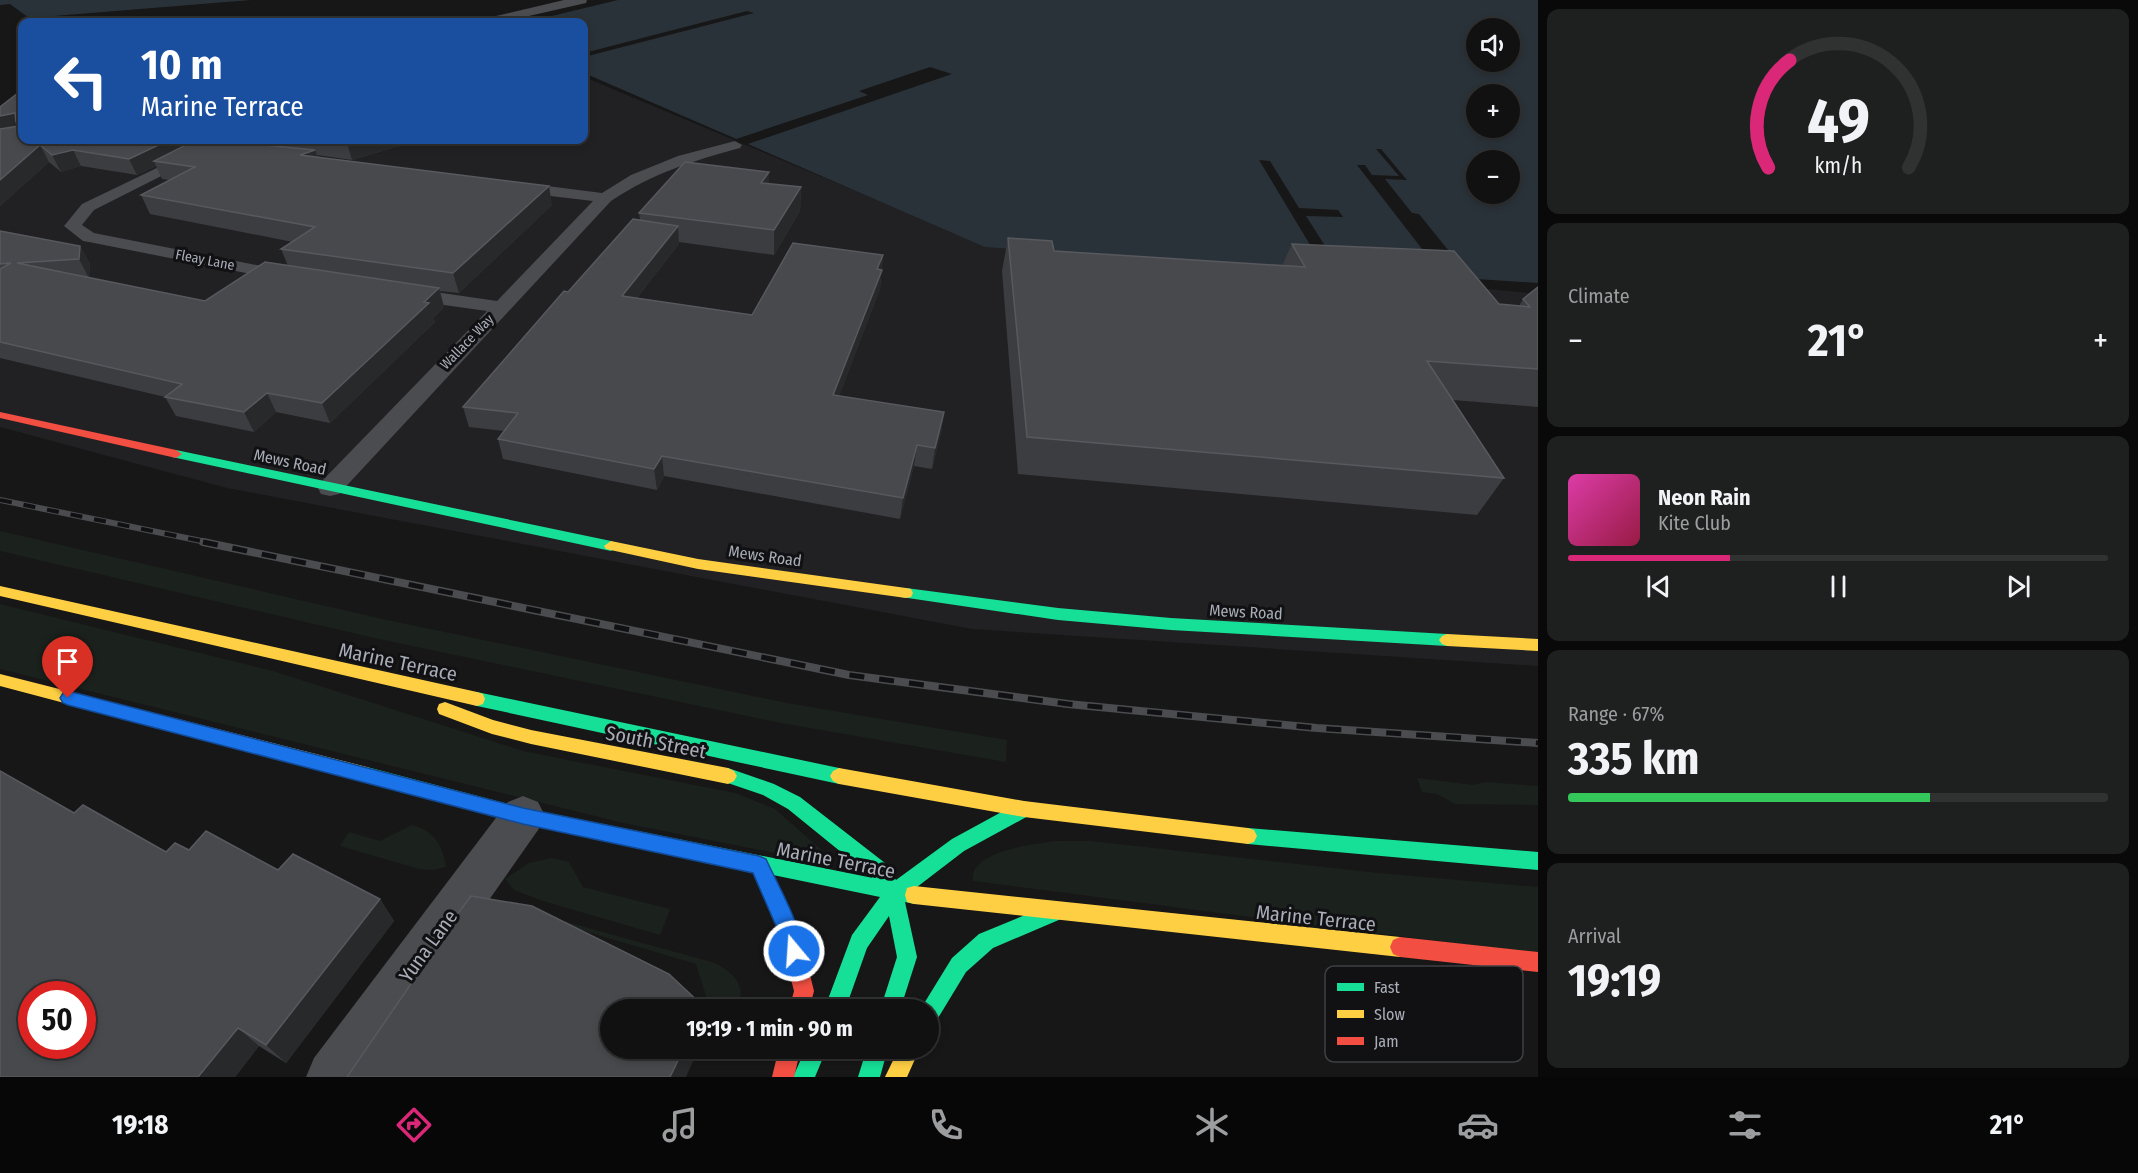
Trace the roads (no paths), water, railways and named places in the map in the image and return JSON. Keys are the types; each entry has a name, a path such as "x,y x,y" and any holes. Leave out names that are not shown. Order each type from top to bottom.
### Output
{"street":[{"path":"505,18 581,0"},
{"name":"Mews Road","path":"0,415 330,488 698,564 1058,614 1171,624 1538,645"},
{"name":"Marine Terrace","path":"0,591 381,679 888,786 1024,809 1294,842 1538,861"},
{"name":"South Street","path":"381,679 458,714 492,726 531,737 741,778 794,802 851,845 878,869 894,892 906,957 893,999"},
{"name":"Marine Terrace","path":"0,680 523,816 894,892 1054,912 1078,912 1538,962"},
{"path":"838,999 859,942 894,892 958,845 1024,809"},
{"name":"Yuna Lane","path":"333,1077 523,816"},
{"path":"759,865 790,935 804,991 802,999"},
{"path":"939,999 959,966 986,941 1054,912"},
{"path":"783,1077 787,1059"},
{"path":"804,1077 812,1059"},
{"path":"869,1077 875,1059"},
{"path":"896,1077 905,1059"}],"lane":[{"name":"Wallace Way","path":"330,488 606,198 636,178 683,159 735,145"},
{"name":"Fleay Lane","path":"197,146 190,157 88,207 72,226 89,237 297,278"},
{"path":"500,185 606,198"},
{"path":"387,291 500,307"}],"railway":[{"path":"0,500 211,543"},
{"path":"203,542 849,675 1068,704 1317,728 1538,743"}]}
